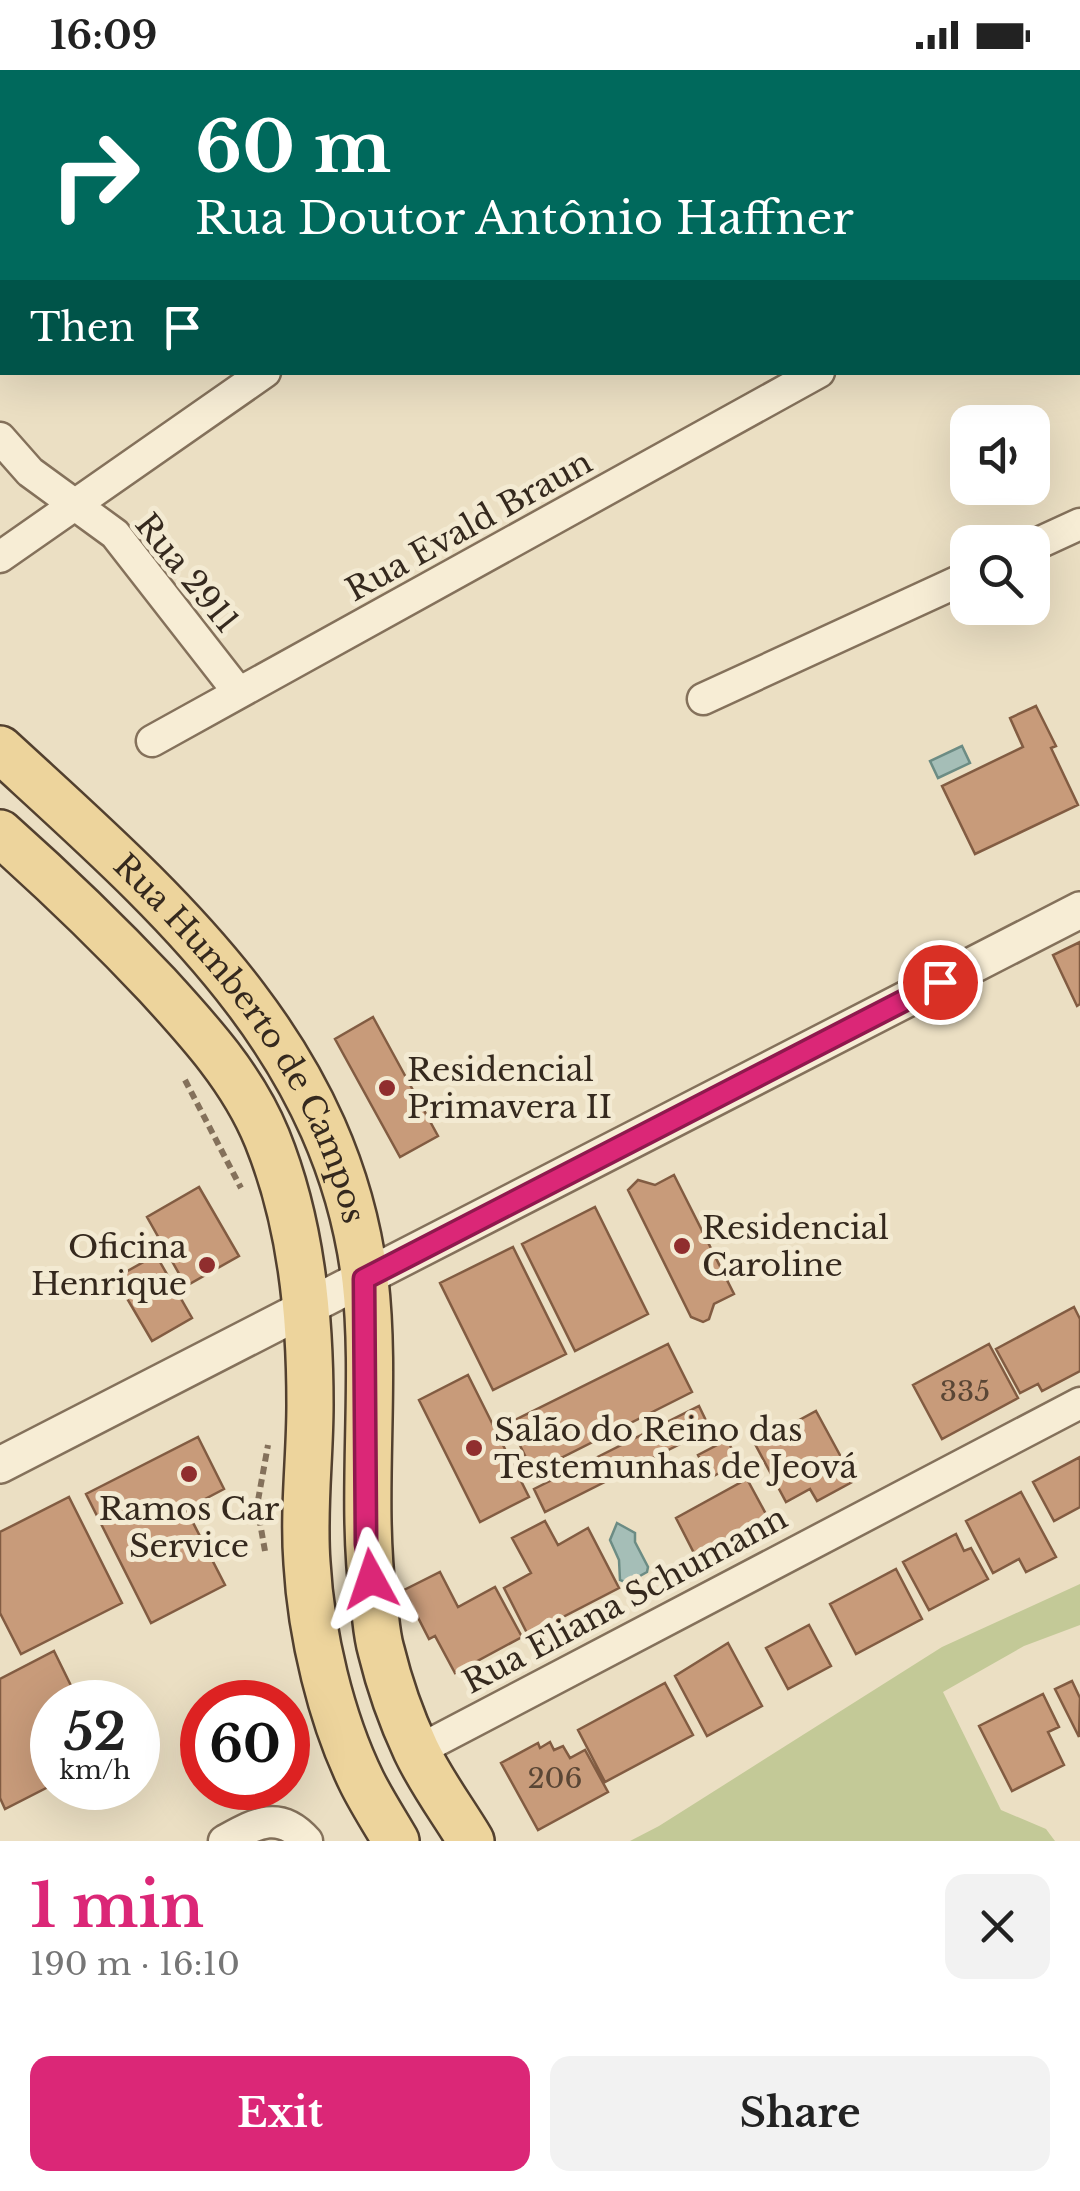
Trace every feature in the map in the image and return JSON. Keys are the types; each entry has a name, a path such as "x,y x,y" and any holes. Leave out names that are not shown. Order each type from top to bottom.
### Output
{"main road":[{"name":"Rua Humberto de Campos","path":"0,750 197,938 240,989 292,1063 332,1148 347,1195 364,1279 366,1544 380,1649 416,1751 471,1841"},
{"name":"Rua Humberto de Campos","path":"0,833 92,916 198,1029 237,1080 266,1136 293,1213 306,1310 310,1406 306,1518 312,1620 323,1674 361,1781 396,1841"}],"street":[{"path":"0,558 261,375"},
{"name":"Rua Evald Braun","path":"152,740 814,375"},
{"name":"Rua 2911","path":"0,438 30,472 114,534 239,693"},
{"path":"1050,538 1080,524"},
{"path":"704,699 950,585"},
{"path":"0,1465 1080,910"},
{"name":"Rua Eliana Schumann","path":"416,1751 1080,1402"},
{"path":"224,1841 261,1821 288,1824 307,1841"}],"green space":[{"path":"1080,1584 1080,1625 1024,1646 943,1692 1001,1810 1046,1829 1055,1841 630,1841 942,1647"}],"water":[{"path":"962,746 970,763 938,778 930,761"},
{"path":"617,1523 635,1533 635,1542 648,1567 647,1572 627,1583 620,1580 619,1560 610,1540"}],"building":[{"path":"1036,706 1078,805 975,854 942,786 1023,747 1010,718"},
{"path":"1080,942 1080,1004 1077,1006 1053,955"},
{"name":"Residencial Primavera II","path":"373,1017 438,1136 400,1157 335,1039"},
{"name":"Residencial Caroline","path":"674,1175 734,1294 714,1304 709,1319 703,1322 691,1317 628,1190 638,1180 655,1185"},
{"path":"199,1187 239,1256 186,1286 147,1217"},
{"path":"595,1207 648,1314 575,1351 522,1244"},
{"path":"513,1247 566,1354 493,1390 440,1283"},
{"path":"156,1255 192,1318 152,1341 115,1278"},
{"path":"1074,1307 1080,1319 1080,1371 1042,1391 1038,1384 1020,1393 996,1349"},
{"path":"668,1344 692,1392 533,1472 509,1423"},
{"path":"989,1344 1018,1398 942,1439 913,1385"},
{"name":"Salão do Reino das Testemunhas de Jeová","path":"468,1375 529,1497 480,1522 419,1400"},
{"path":"699,1406 710,1429 545,1512 534,1489"},
{"path":"816,1411 854,1481 817,1501 810,1489 786,1502 755,1444"},
{"path":"198,1437 224,1489 186,1509 225,1585 151,1623 86,1494"},
{"path":"727,1440 739,1462 710,1478 698,1455"},
{"path":"1080,1457 1080,1507 1054,1521 1033,1482"},
{"path":"747,1479 767,1516 695,1555 676,1518"},
{"path":"1021,1492 1056,1557 1026,1572 1019,1559 993,1573 966,1521"},
{"path":"69,1497 122,1603 21,1654 0,1613 0,1532"},
{"path":"545,1521 558,1545 588,1528 619,1588 528,1635 504,1588 531,1573 512,1538"},
{"path":"956,1534 964,1551 971,1548 988,1579 929,1610 903,1562"},
{"path":"896,1569 922,1619 856,1654 830,1604"},
{"path":"440,1572 458,1607 495,1587 522,1637 455,1673 435,1636 429,1639 404,1590"},
{"path":"809,1625 831,1666 788,1689 766,1648"},
{"path":"728,1643 762,1706 707,1736 675,1676"},
{"path":"54,1651 68,1680 30,1680 30,1796 5,1809 0,1798 0,1679"},
{"path":"1072,1681 1080,1698 1079,1737 1055,1689"},
{"path":"665,1683 693,1735 605,1782 578,1730"},
{"path":"1043,1694 1059,1727 1048,1732 1064,1765 1012,1791 979,1726"},
{"path":"550,1742 554,1750 563,1746 570,1758 585,1750 608,1792 538,1830 501,1763 538,1743 540,1748"}],"place":[{"name":"Residencial Primavera II","path":"387,1088"},
{"name":"Residencial Caroline","path":"682,1246"},
{"name":"Oficina Henrique","path":"207,1265"},
{"name":"Salão do Reino das Testemunhas de Jeová","path":"474,1448"},
{"name":"Ramos Car Service","path":"189,1474"}],"route":[{"path":"371,1579 366,1544 364,1279 940,982"}]}
